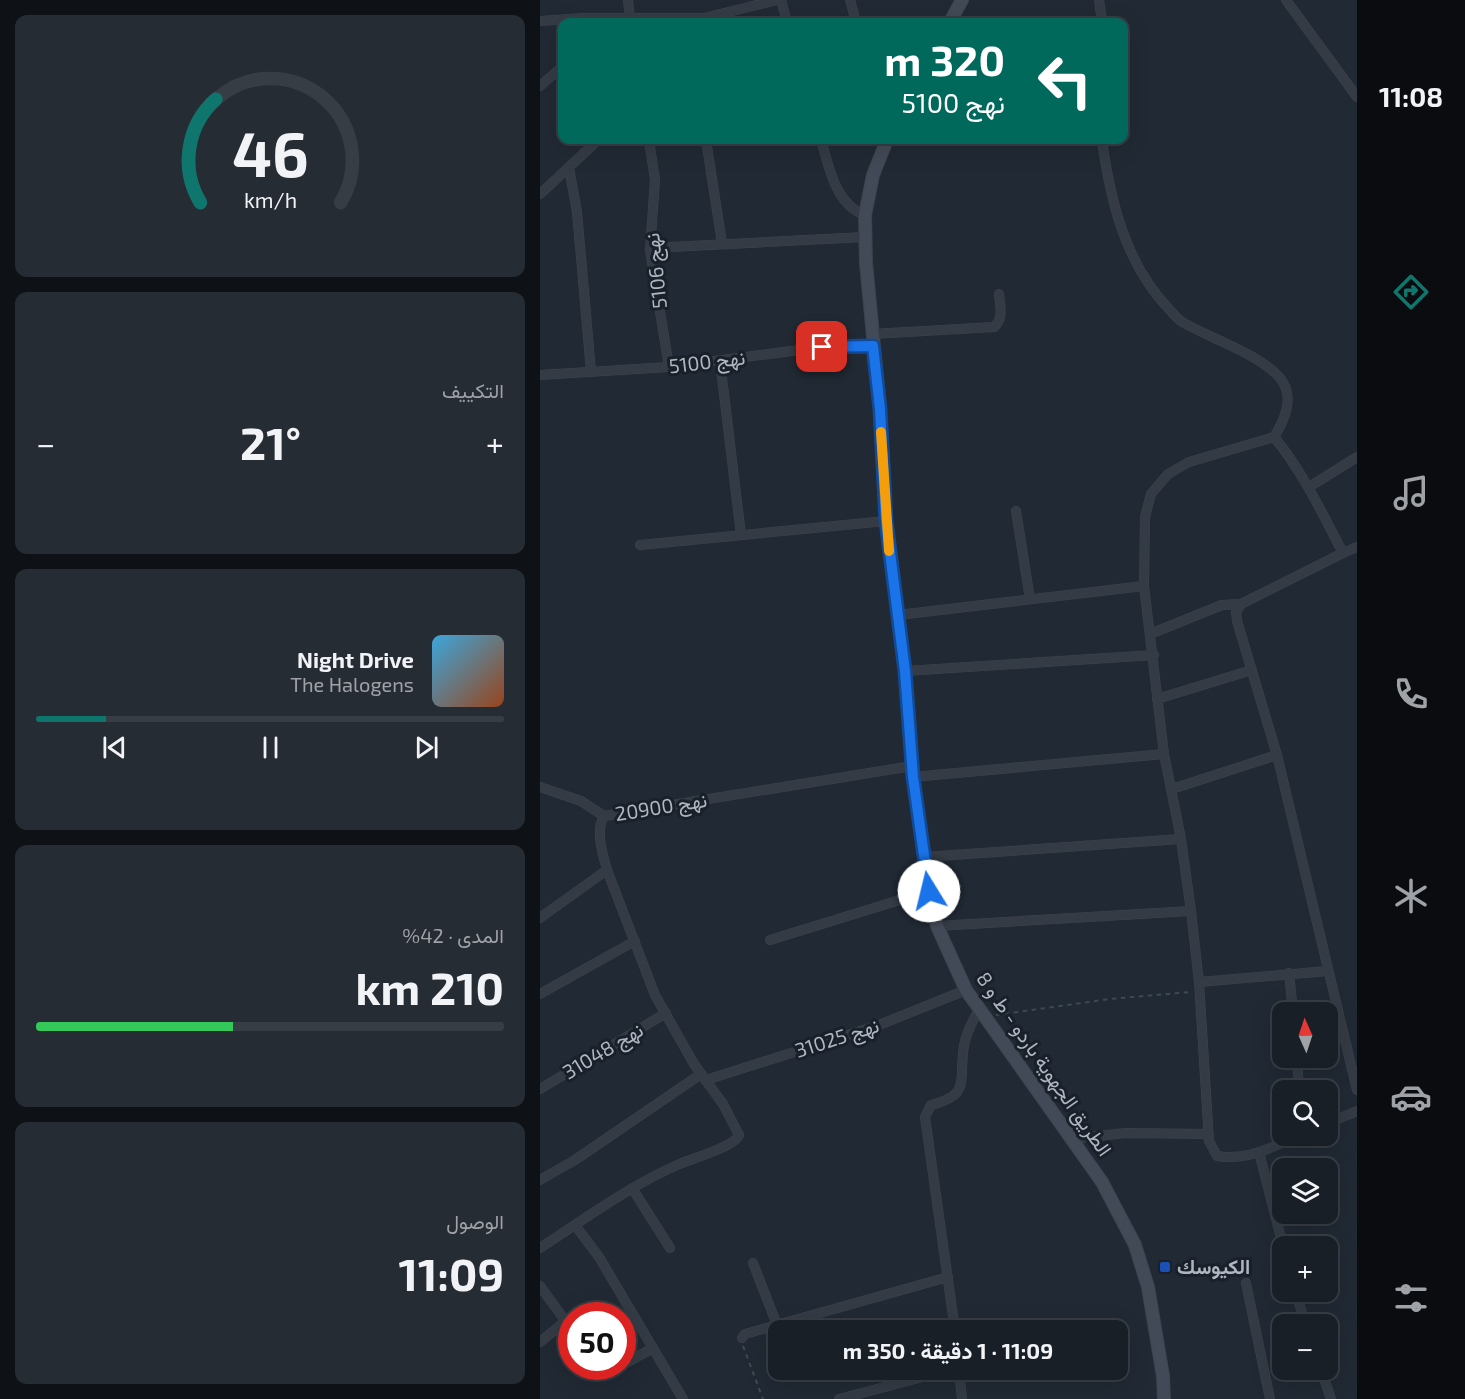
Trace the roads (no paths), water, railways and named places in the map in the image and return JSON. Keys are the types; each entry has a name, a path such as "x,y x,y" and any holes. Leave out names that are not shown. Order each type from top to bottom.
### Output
{"main road":[{"path":"952,18 962,0"},
{"name":"الطريق الجهوية باردو - ط و 8","path":"885,144 873,176 865,215 865,237 880,409 886,521 905,671 913,772 929,891 938,926 966,990 1102,1182 1135,1245 1153,1312 1163,1376 1164,1399"}],"street":[{"path":"628,0 630,18 714,16 732,11"},
{"path":"726,18 744,3 779,0 786,18"},
{"path":"850,0 855,18"},
{"path":"1099,0 1101,18"},
{"path":"1286,0 1357,97"},
{"path":"540,21 558,21"},
{"path":"540,86 558,70"},
{"path":"540,194 594,144"},
{"name":"نهج 5106","path":"650,144 654,180 651,248 669,367"},
{"path":"707,144 722,243"},
{"path":"822,144 839,192 855,212 865,215"},
{"path":"1103,144 1116,214 1133,257 1147,283 1181,322 1265,365 1280,378 1287,390 1287,406 1281,425 1274,437 1189,462 1168,474 1151,494 1145,517 1144,586 1164,754 1181,839 1191,911 1199,986 1207,1134 1211,1149 1217,1156 1227,1158 1259,1152 1272,1146"},
{"path":"569,168 577,212 591,371"},
{"path":"651,248 865,237"},
{"name":"نهج 5100","path":"540,375 669,367 873,340 994,327 999,323 1001,315 999,294"},
{"path":"720,361 741,535"},
{"path":"1274,437 1289,455 1309,487 1343,553"},
{"path":"1309,487 1357,457"},
{"path":"1016,511 1030,599"},
{"path":"640,545 886,521"},
{"path":"1150,634 1222,605 1241,604 1357,547"},
{"path":"898,615 1144,586"},
{"path":"1241,604 1236,612 1237,621 1277,755 1357,1090"},
{"path":"905,671 1154,655"},
{"path":"1158,699 1252,670"},
{"name":"نهج 20900","path":"632,1188 737,1139 736,1128 694,1064 655,995 602,849 601,824 604,816 913,772 1164,754"},
{"path":"1172,789 1277,755"},
{"path":"540,787 581,801 604,816"},
{"path":"924,858 1181,839"},
{"path":"540,918 608,870"},
{"path":"770,940 929,891"},
{"path":"938,926 1191,911"},
{"path":"540,994 635,941"},
{"path":"1199,986 1289,973 1328,971"},
{"path":"1289,973 1292,1002"},
{"name":"نهج 31025","path":"540,1180 703,1077 879,1025 966,990"},
{"name":"نهج 31048","path":"540,1089 666,1013"},
{"path":"954,1320 925,1116 932,1105 960,1091 963,1081 963,1052 968,1031 982,1013"},
{"path":"1338,1119 1357,1111"},
{"path":"1071,1139 1126,1134 1207,1134"},
{"path":"1259,1152 1280,1236"},
{"path":"540,1248 632,1188 670,1248"},
{"path":"574,1225 599,1257 682,1399"},
{"path":"753,1263 775,1320"},
{"path":"795,1320 948,1277"},
{"path":"1246,1283 1270,1399"},
{"path":"540,1286 558,1310"},
{"path":"540,1342 558,1327"},
{"path":"742,1338 745,1334 768,1328"},
{"path":"636,1358 653,1348"},
{"path":"839,1399 911,1380"},
{"path":"960,1380 962,1399"},
{"path":"1324,1380 1331,1399"}],"place":[{"name":"الكيوسك","path":"1165,1267"}]}
